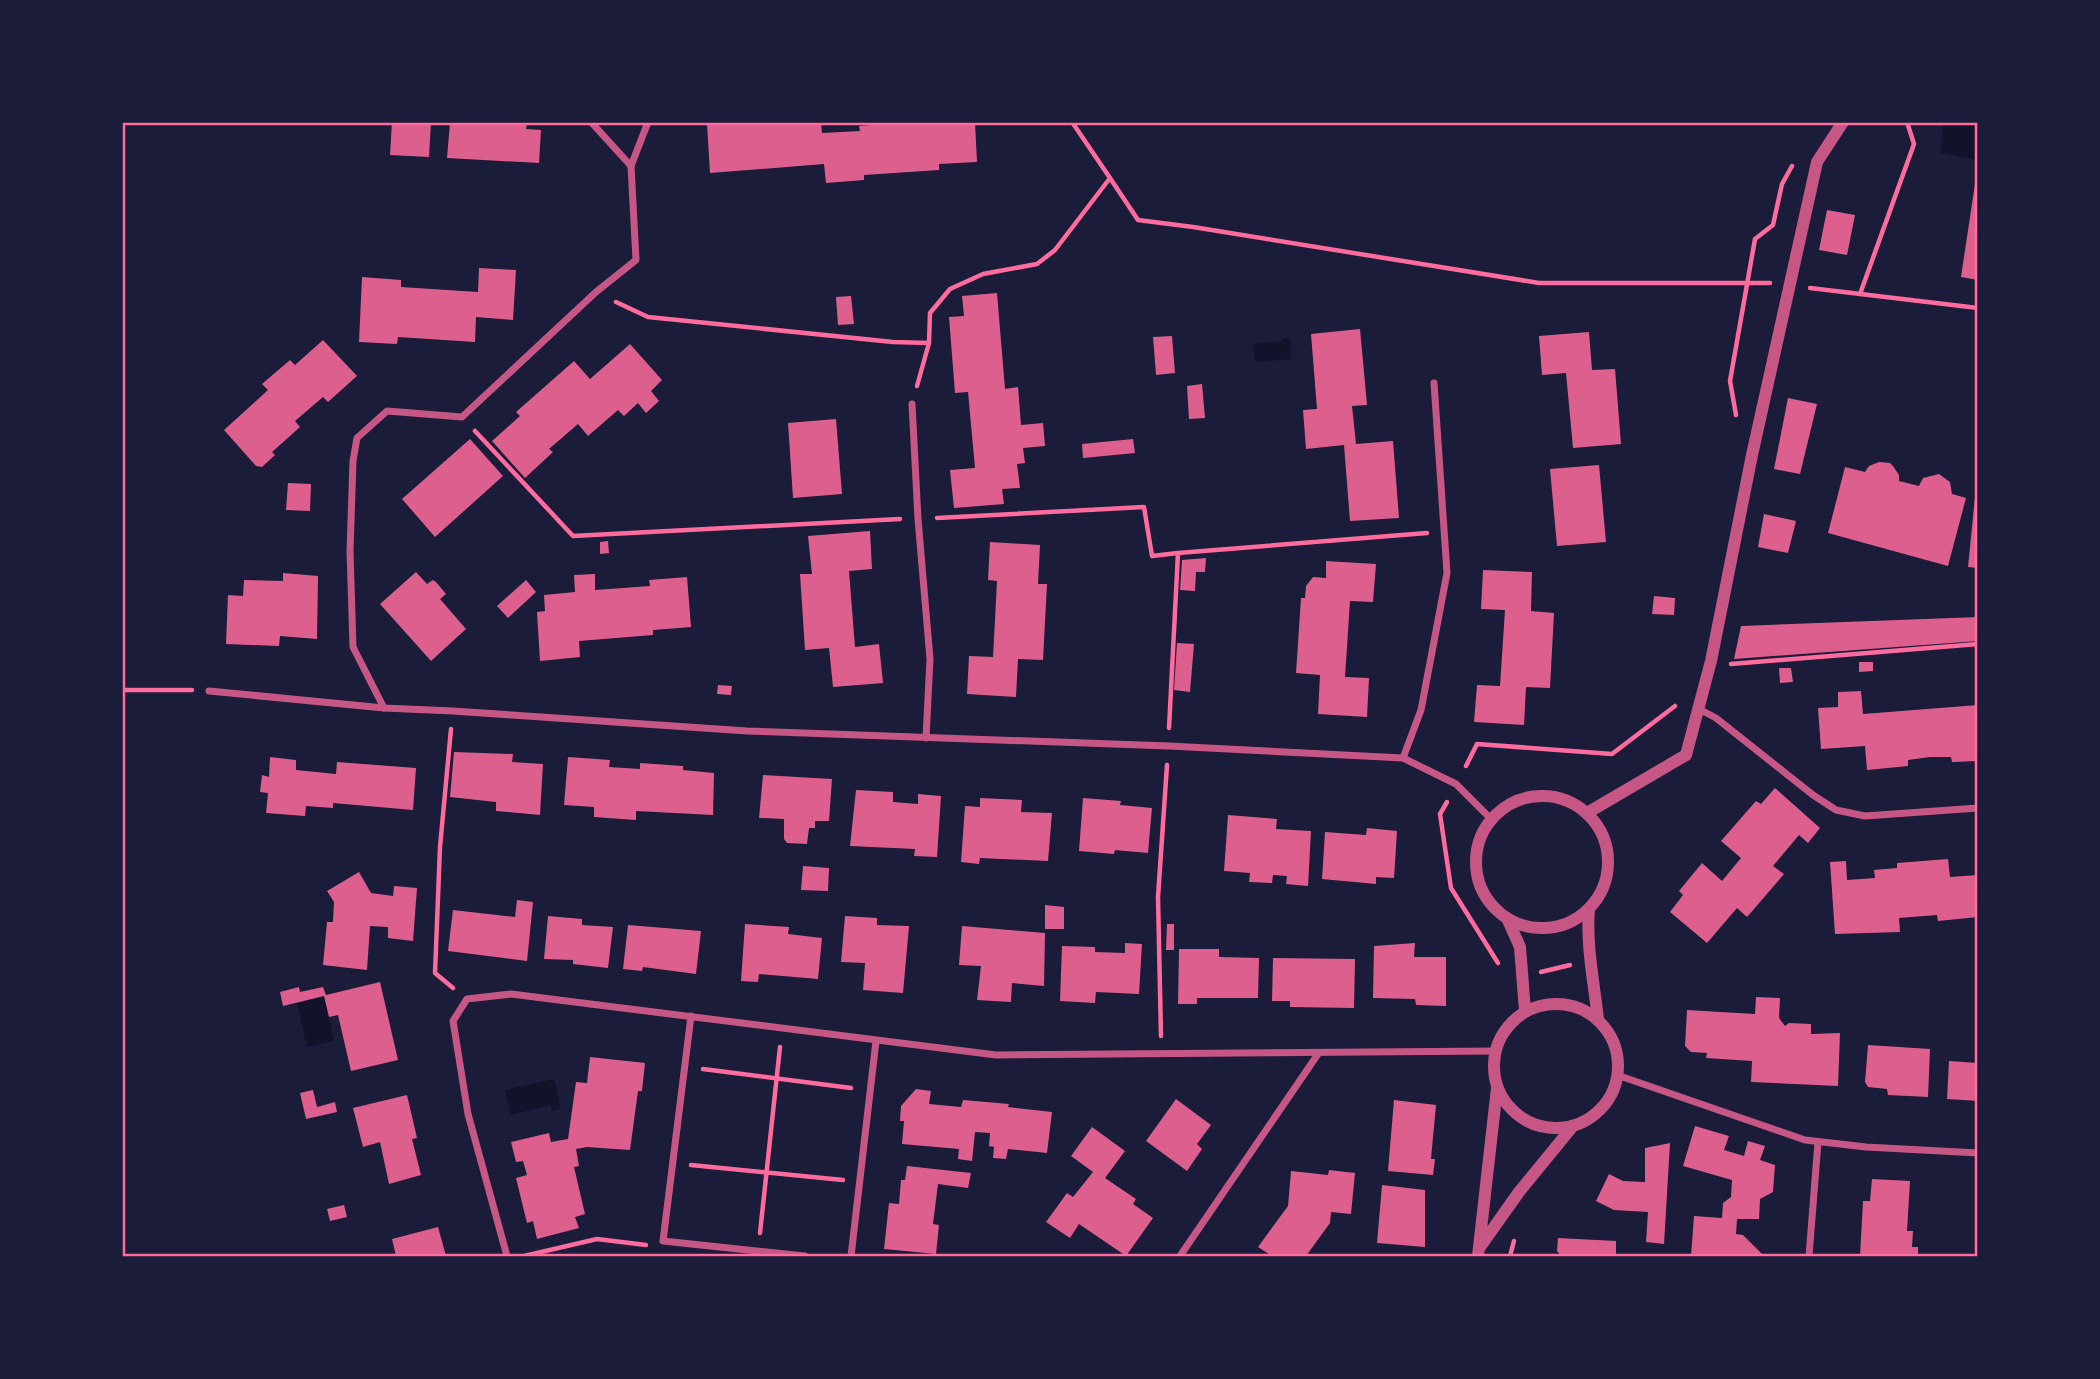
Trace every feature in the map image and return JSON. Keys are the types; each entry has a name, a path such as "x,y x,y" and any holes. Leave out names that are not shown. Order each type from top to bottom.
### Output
{"street":[{"path":"591,122 631,166"},
{"path":"384,708 353,648 350,551 353,461 357,438 387,411 462,417 596,292 636,260 631,166 648,122"},
{"path":"1587,813 1686,755 1711,661 1817,162 1843,122"},
{"path":"1403,758 1421,710 1447,573 1434,383"},
{"path":"912,404 918,519 930,659 926,738"},
{"path":"209,691 384,708 747,732 1168,746 1403,758 1456,784 1491,819"},
{"path":"1699,709 1716,718 1836,810 1865,816 1978,808"},
{"path":"1548,796 1569,801 1587,813 1600,830 1608,861 1608,871 1601,892 1589,909 1572,921 1550,927 1527,926 1507,918 1490,903 1479,883 1476,860 1480,839 1491,819 1507,805 1527,797 1548,796"},
{"path":"1589,909 1587,935 1598,1019"},
{"path":"1507,918 1520,947 1525,1011"},
{"path":"507,1256 468,1114 453,1021 467,999 511,994 996,1055 1495,1051"},
{"path":"1563,1003 1582,1009 1598,1019 1611,1035 1617,1055 1617,1075 1612,1093 1589,1119 1573,1126 1542,1126 1528,1121 1505,1101 1497,1088 1493,1070 1500,1037 1510,1023 1525,1011 1543,1004 1563,1003"},
{"path":"691,1016 663,1241 805,1256"},
{"path":"851,1256 876,1041"},
{"path":"1180,1256 1318,1054"},
{"path":"1617,1075 1805,1140 1866,1147 1978,1153"},
{"path":"1478,1253 1497,1088"},
{"path":"1478,1253 1519,1192 1573,1126"},
{"path":"1809,1256 1818,1142"}],"path":[{"path":"1072,122 1138,220 1539,283 1764,282 1978,308"},
{"path":"1860,294 1914,144 1907,122"},
{"path":"1737,417 1730,381 1755,239 1773,225 1783,184 1794,161"},
{"path":"912,404 929,343 930,313 950,289 983,274 1037,264 1055,250 1110,178"},
{"path":"596,292 648,317 929,343"},
{"path":"462,417 573,536 1144,507 1152,556 1444,532"},
{"path":"1162,1054 1158,897 1178,553"},
{"path":"1711,661 1729,664 1978,644"},
{"path":"122,690 209,691"},
{"path":"1592,960 1506,979 1487,943 1451,888 1440,814 1477,744 1612,754 1676,705 1680,695"},
{"path":"453,711 440,847 435,973 467,999"},
{"path":"758,1251 783,1028"},
{"path":"685,1066 869,1090"},
{"path":"673,1163 859,1182"},
{"path":"523,1256 597,1239 649,1245 663,1241"}],"shaded area":[{"path":"1943,123 1977,123 1977,160 1941,153"},
{"path":"1290,338 1291,359 1255,362 1253,344"},
{"path":"324,996 334,1041 307,1047 297,1003"},
{"path":"554,1079 561,1109 552,1111 550,1105 511,1115 505,1090"}],"building":[{"path":"392,122 431,122 429,157 390,155"},
{"path":"450,122 527,122 526,129 541,130 539,163 447,158"},
{"path":"821,122 822,133 860,131 859,126 907,122 975,122 977,162 939,164 939,170 864,175 864,180 826,183 824,164 710,173 707,124"},
{"path":"1978,177 1978,280 1961,277"},
{"path":"1827,210 1855,215 1847,255 1819,250"},
{"path":"479,268 516,270 513,320 476,317 475,342 398,337 397,344 359,342 362,277 401,280 401,287 478,292"},
{"path":"997,293 1005,389 1018,387 1021,425 1043,423 1045,446 1023,448 1025,463 1017,464 1020,488 1002,489 1004,504 954,508 950,470 975,468 968,392 955,393 949,317 964,316 962,296"},
{"path":"851,296 854,324 838,325 836,297"},
{"path":"1360,329 1367,405 1352,406 1356,444 1393,441 1399,518 1350,521 1344,445 1306,449 1303,410 1317,409 1311,334"},
{"path":"1589,332 1592,370 1615,369 1621,444 1573,448 1566,373 1542,375 1539,336"},
{"path":"1172,336 1175,373 1156,375 1153,337"},
{"path":"323,340 357,376 328,402 323,397 295,421 300,427 272,452 275,455 262,467 256,466 224,430 268,390 262,384 290,360 295,365"},
{"path":"630,344 662,380 651,391 659,401 646,413 638,403 624,416 618,410 588,436 578,424 549,449 553,452 525,478 492,441 520,416 516,412 574,361 590,379"},
{"path":"1202,384 1205,418 1189,419 1187,386"},
{"path":"1788,398 1817,404 1800,474 1774,469"},
{"path":"836,419 842,494 793,498 788,423"},
{"path":"470,439 503,476 435,537 402,499"},
{"path":"1133,439 1135,453 1083,458 1082,444"},
{"path":"1879,462 1890,463 1899,475 1899,481 1919,486 1923,478 1939,474 1950,482 1952,494 1966,498 1948,566 1828,533 1845,467 1865,472 1869,466"},
{"path":"1599,465 1606,542 1557,546 1550,469"},
{"path":"288,483 311,484 310,511 286,510"},
{"path":"1976,487 1978,488 1978,568 1968,567"},
{"path":"1764,514 1796,521 1788,553 1758,547"},
{"path":"870,531 872,569 849,571 855,647 879,644 883,683 833,687 829,648 805,650 800,574 812,574 808,536"},
{"path":"608,541 609,553 600,554 600,542"},
{"path":"990,542 1040,545 1038,584 1047,584 1043,660 1018,659 1016,697 967,694 969,656 993,657 997,581 988,580"},
{"path":"1206,558 1205,572 1196,572 1195,591 1180,590 1182,560"},
{"path":"1326,561 1376,564 1373,602 1350,601 1345,677 1369,678 1367,717 1318,714 1320,675 1296,673 1301,598 1305,598 1306,586 1313,577 1326,578"},
{"path":"1483,570 1532,572 1531,611 1554,613 1550,688 1526,687 1524,725 1474,722 1477,685 1500,686 1505,610 1481,609"},
{"path":"416,572 427,584 433,580 436,582 446,594 440,599 466,629 431,661 380,604"},
{"path":"283,573 318,576 317,639 280,636 279,646 226,644 228,595 243,596 244,580 283,581"},
{"path":"595,574 595,590 650,586 649,580 687,577 691,627 653,630 653,635 579,641 580,657 540,661 537,612 545,611 544,595 575,592 574,575"},
{"path":"526,580 536,592 508,618 497,606"},
{"path":"1654,596 1675,598 1674,615 1652,614"},
{"path":"1978,617 1978,641 1734,659 1741,626"},
{"path":"1177,643 1194,644 1190,692 1174,690"},
{"path":"1859,662 1873,662 1873,671 1859,672"},
{"path":"1779,668 1791,668 1793,682 1780,683"},
{"path":"718,685 732,686 731,695 717,694"},
{"path":"1861,691 1863,714 1978,705 1978,761 1952,762 1951,757 1930,757 1908,760 1908,766 1867,770 1865,746 1821,749 1818,708 1838,707 1838,692"},
{"path":"454,752 513,754 512,762 543,764 540,815 496,811 496,802 450,797"},
{"path":"270,757 296,760 296,770 336,774 337,762 416,768 413,810 333,803 333,808 306,806 305,816 266,813 268,793 260,792 262,775 269,777"},
{"path":"568,757 610,760 609,767 640,769 640,763 683,766 683,770 714,773 713,815 636,811 636,820 594,817 594,807 564,805"},
{"path":"763,775 832,779 829,821 815,821 815,828 809,828 807,844 787,843 784,839 784,819 759,818"},
{"path":"1775,788 1820,828 1808,843 1799,835 1773,866 1784,874 1747,917 1737,908 1707,943 1670,912 1683,895 1679,891 1702,863 1722,881 1741,858 1721,841 1756,801 1761,804"},
{"path":"856,790 893,792 893,802 918,804 918,794 941,796 937,857 914,856 915,849 850,846"},
{"path":"980,798 1022,800 1021,812 1052,813 1048,861 980,858 979,864 961,862 965,806 980,807"},
{"path":"1083,798 1121,801 1120,805 1152,808 1148,853 1079,851"},
{"path":"1228,815 1277,819 1276,829 1311,831 1308,886 1286,884 1287,876 1273,875 1272,883 1249,882 1250,873 1224,871"},
{"path":"1367,828 1397,831 1394,878 1376,877 1376,884 1322,879 1325,832 1366,835"},
{"path":"1948,859 1950,877 1978,875 1978,917 1938,921 1937,915 1899,918 1900,932 1835,934 1830,862 1846,861 1847,880 1875,878 1874,870 1897,868 1897,863"},
{"path":"803,866 829,868 828,891 801,890"},
{"path":"359,872 371,893 393,896 394,886 417,888 413,941 388,938 388,927 370,926 367,970 323,965 327,922 333,922 334,902 327,891"},
{"path":"517,900 533,902 527,961 448,951 453,910 515,917"},
{"path":"1045,905 1064,907 1064,929 1045,929"},
{"path":"548,916 582,919 582,925 613,927 608,968 573,964 573,960 544,959"},
{"path":"845,916 877,918 877,925 909,926 903,993 863,990 865,963 841,962"},
{"path":"745,924 789,927 788,934 822,938 818,979 759,974 758,982 741,981"},
{"path":"1167,924 1174,924 1174,950 1166,950"},
{"path":"628,925 701,931 696,974 643,967 642,971 623,969"},
{"path":"962,926 1045,933 1044,986 1012,983 1011,1002 977,1000 981,966 959,965"},
{"path":"1125,943 1142,944 1139,994 1096,992 1095,1003 1060,1001 1062,946 1095,947 1095,952 1125,953"},
{"path":"1415,943 1414,957 1446,957 1446,1006 1416,1005 1415,999 1373,998 1374,946"},
{"path":"1179,949 1219,949 1219,957 1259,958 1258,998 1197,998 1197,1004 1178,1004"},
{"path":"1273,958 1355,959 1354,1008 1290,1007 1290,1001 1272,1001"},
{"path":"380,982 398,1060 351,1071 338,1015 329,1017 324,996 283,1006 280,992 299,987 300,992 323,987 326,995"},
{"path":"1756,997 1780,998 1779,1018 1785,1026 1789,1023 1811,1024 1811,1034 1840,1033 1838,1086 1751,1082 1752,1061 1706,1058 1707,1053 1691,1052 1685,1046 1687,1010 1755,1014"},
{"path":"1868,1045 1930,1049 1928,1097 1888,1095 1887,1089 1868,1087 1865,1082"},
{"path":"590,1057 645,1063 642,1091 638,1091 630,1150 587,1147 576,1149 579,1166 574,1167 585,1214 575,1217 579,1228 537,1239 533,1221 527,1223 516,1178 527,1175 523,1161 516,1162 511,1142 549,1133 551,1142 568,1139 576,1082 587,1083"},
{"path":"1949,1061 1978,1063 1978,1101 1947,1099"},
{"path":"916,1089 931,1091 929,1104 961,1107 963,1100 1009,1104 1008,1107 1052,1112 1047,1153 1008,1149 1006,1159 993,1158 994,1147 989,1146 990,1133 975,1132 972,1161 958,1159 959,1149 902,1144 904,1121 900,1121 901,1106"},
{"path":"313,1090 317,1107 335,1102 337,1112 306,1119 300,1093"},
{"path":"407,1095 417,1138 412,1139 421,1175 389,1184 380,1142 363,1147 353,1108"},
{"path":"1176,1099 1211,1125 1197,1144 1202,1149 1187,1171 1146,1141"},
{"path":"1394,1100 1436,1105 1431,1159 1435,1159 1433,1175 1388,1171"},
{"path":"1695,1126 1729,1136 1724,1150 1744,1156 1748,1141 1765,1146 1760,1160 1775,1165 1773,1192 1760,1199 1759,1219 1737,1219 1736,1234 1743,1235 1764,1256 1691,1256 1694,1216 1722,1218 1723,1203 1731,1197 1732,1180 1683,1166"},
{"path":"1092,1127 1125,1151 1105,1178 1136,1199 1133,1204 1153,1218 1126,1256 1079,1224 1070,1238 1046,1222 1067,1193 1073,1197 1093,1172 1071,1156"},
{"path":"1670,1143 1664,1244 1646,1242 1648,1212 1614,1210 1596,1201 1609,1174 1623,1181 1645,1182 1645,1148"},
{"path":"907,1166 971,1173 968,1188 938,1184 933,1224 939,1225 936,1254 884,1249 889,1203 899,1204 901,1180 905,1180"},
{"path":"1329,1170 1355,1173 1351,1214 1331,1212 1330,1223 1306,1256 1272,1256 1258,1247 1288,1206 1291,1171 1328,1175"},
{"path":"1872,1179 1910,1181 1907,1231 1913,1231 1912,1247 1918,1247 1918,1256 1860,1256 1863,1201 1870,1201"},
{"path":"1382,1185 1425,1190 1425,1247 1377,1243"},
{"path":"344,1205 347,1217 330,1221 327,1209"},
{"path":"438,1227 446,1256 396,1256 392,1239"},
{"path":"1558,1238 1616,1241 1616,1256 1561,1256 1557,1251"}]}
